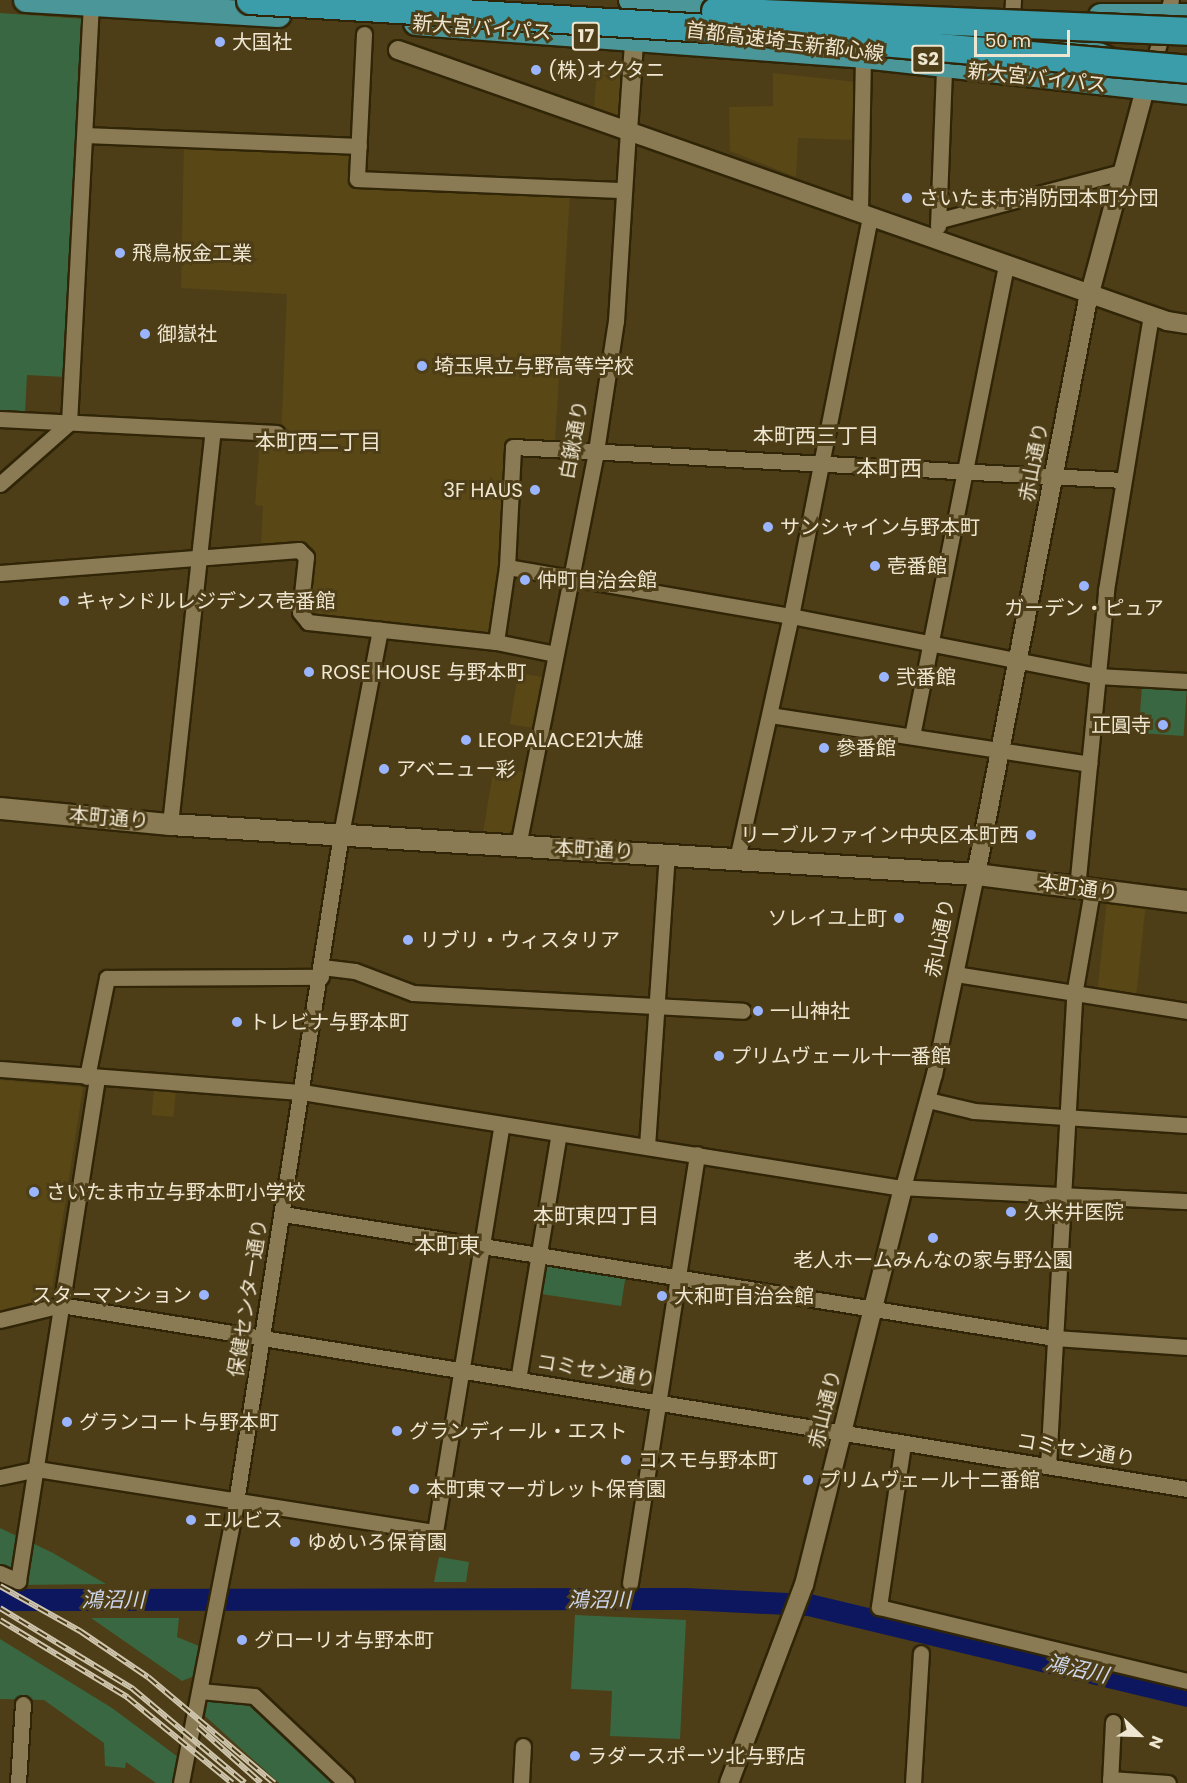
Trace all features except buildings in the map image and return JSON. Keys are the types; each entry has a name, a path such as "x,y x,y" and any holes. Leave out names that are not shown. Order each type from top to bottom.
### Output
{"highway":[{"name":"新大宮バイパス","path":"26,0 365,19 863,56 944,68 1148,81 1187,93"},
{"path":"250,0 744,20 1187,52"},
{"path":"525,0 842,38 1187,69"},
{"path":"631,0 862,6 1009,13 1178,16"},
{"path":"1009,13 1135,70 1148,81"},
{"name":"首都高速埼玉新都心線","path":"675,19 1178,16"},
{"name":"首都高速埼玉新都心線","path":"675,19 783,43 1187,86"},
{"path":"1161,39 1187,42"}],"main road":[{"name":"本町通り","path":"0,808 170,824 976,874 1084,890 1187,901"}],"street":[{"name":"白鍬通り","path":"518,846 596,451 616,321 636,0"},
{"path":"0,484 69,423 86,135 91,5"},
{"path":"1148,81 1161,39 1178,16"},
{"path":"364,34 357,179 624,190"},
{"path":"398,50 1090,294 1151,315 1187,324"},
{"path":"737,859 791,616 865,214 863,56"},
{"path":"933,238 940,220 944,68"},
{"name":"赤山通り","path":"729,1783 802,1594 903,1187 928,1100 956,974 1090,294 1148,81"},
{"path":"86,135 359,146"},
{"path":"940,220 1122,172"},
{"path":"912,736 1006,264"},
{"path":"1048,1466 1074,995 1084,890 1089,764 1097,676 1123,480 1151,315"},
{"path":"0,419 278,433"},
{"path":"170,824 202,558 213,430"},
{"path":"496,642 507,567 513,447 1123,480"},
{"path":"0,573 303,551 306,558 302,617 308,622 496,642 555,654"},
{"path":"507,567 572,576 791,616 1097,676 1187,681"},
{"name":"保健センター通り","path":"200,1691 236,1502 322,972 341,834 380,630"},
{"path":"770,715 1089,764"},
{"path":"647,1146 667,854"},
{"path":"0,1573 18,1581 37,1469 107,978 355,971 413,993 743,1011"},
{"path":"956,974 1074,995 1187,1011"},
{"path":"0,1069 302,1092 903,1187 1187,1201"},
{"path":"928,1100 974,1111 1187,1125"},
{"path":"0,1477 37,1469 435,1532 502,1125"},
{"path":"518,1380 559,1133"},
{"path":"630,1583 697,1154"},
{"path":"283,1214 538,1257 1054,1338 1187,1347"},
{"name":"コミセン通り","path":"0,1320 61,1305 1187,1489"},
{"path":"903,1444 879,1607 1187,1681"},
{"path":"913,1783 921,1653"},
{"path":"181,1783 200,1691 254,1696 346,1783"},
{"path":"18,1783 23,1704"},
{"path":"1113,1722 1110,1781 1168,1783"},
{"path":"521,1783 524,1746"}],"shaded area":[{"path":"597,68 622,70 620,112 616,115 594,107"},
{"path":"773,73 856,82 855,140 798,138 796,177 730,151 729,107 773,106"},
{"name":"埼玉県立与野高等学校","path":"184,143 351,152 353,183 570,192 555,442 509,440 503,562 493,633 489,637 310,617 305,610 313,547 261,548 263,506 255,505 260,439 281,439 287,294 181,288"},
{"path":"518,673 543,677 535,728 510,724"},
{"path":"494,766 524,772 512,830 507,834 483,833"},
{"path":"1107,900 1146,904 1136,999 1097,994"},
{"name":"さいたま市立与野本町小学校","path":"0,1080 83,1087 51,1296 0,1312"},
{"path":"154,1088 176,1090 174,1117 152,1115"}],"green space":[{"path":"0,13 85,19 65,377 27,375 25,413 0,412"},
{"path":"1142,685 1187,688 1184,736 1139,733"},
{"path":"541,1263 626,1274 621,1306 541,1294 537,1289"},
{"path":"0,1528 21,1538 15,1571 0,1568"},
{"path":"28,1541 53,1553 106,1584 20,1585"},
{"path":"439,1557 469,1562 466,1582 434,1582"},
{"path":"575,1615 686,1620 680,1739 610,1736 612,1691 571,1689"},
{"path":"91,1618 179,1618 177,1637 199,1646 194,1676 182,1681"},
{"path":"0,1639 112,1708 178,1757 173,1783 156,1783 126,1762 125,1768 105,1766 104,1743 44,1700 0,1699"},
{"path":"208,1697 251,1699 340,1783 279,1783 205,1716"}],"waterway":[{"name":"鴻沼川","path":"0,1600 685,1599 809,1605 1187,1696"}],"railway":[{"path":"0,1586 80,1631 148,1677 274,1783"},
{"path":"0,1608 133,1689 245,1783"},
{"path":"0,1620 127,1697 232,1783"},
{"path":"198,1727 261,1783"}],"place":[{"name":"大国社","path":"220,42"},
{"name":"(株)オクタニ","path":"536,70"},
{"name":"さいたま市消防団本町分団","path":"907,198"},
{"name":"飛鳥板金工業","path":"120,253"},
{"name":"御嶽社","path":"145,334"},
{"name":"埼玉県立与野高等学校","path":"422,366"},
{"name":"3F HAUS","path":"535,490"},
{"name":"サンシャイン与野本町","path":"768,527"},
{"name":"壱番館","path":"875,566"},
{"name":"仲町自治会館","path":"525,580"},
{"name":"ガーデン・ピュア","path":"1084,586"},
{"name":"キャンドルレジデンス壱番館","path":"64,601"},
{"name":"ROSE HOUSE 与野本町","path":"309,672"},
{"name":"弐番館","path":"884,677"},
{"name":"正圓寺","path":"1163,725"},
{"name":"LEOPALACE21大雄","path":"466,740"},
{"name":"參番館","path":"824,748"},
{"name":"アベニュー彩","path":"384,769"},
{"name":"リーブルファイン中央区本町西","path":"1031,835"},
{"name":"ソレイユ上町","path":"899,918"},
{"name":"リブリ・ウィスタリア","path":"408,940"},
{"name":"一山神社","path":"758,1011"},
{"name":"トレビナ与野本町","path":"237,1022"},
{"name":"プリムヴェール十一番館","path":"719,1056"},
{"name":"さいたま市立与野本町小学校","path":"34,1192"},
{"name":"久米井医院","path":"1011,1212"},
{"name":"老人ホームみんなの家与野公園","path":"933,1238"},
{"name":"スターマンション","path":"204,1295"},
{"name":"大和町自治会館","path":"662,1296"},
{"name":"グランコート与野本町","path":"67,1422"},
{"name":"グランディール・エスト","path":"397,1431"},
{"name":"コスモ与野本町","path":"626,1460"},
{"name":"プリムヴェール十二番館","path":"808,1480"},
{"name":"本町東マーガレット保育園","path":"414,1489"},
{"name":"エルビス","path":"191,1520"},
{"name":"ゆめいろ保育園","path":"295,1542"},
{"name":"グローリオ与野本町","path":"242,1640"},
{"name":"ラダースポーツ北与野店","path":"575,1756"}],"district":[{"name":"本町西三丁目","path":"816,436"},
{"name":"本町西二丁目","path":"318,442"},
{"name":"本町西","path":"889,469"},
{"name":"本町東四丁目","path":"596,1216"},
{"name":"本町東","path":"447,1246"}]}
